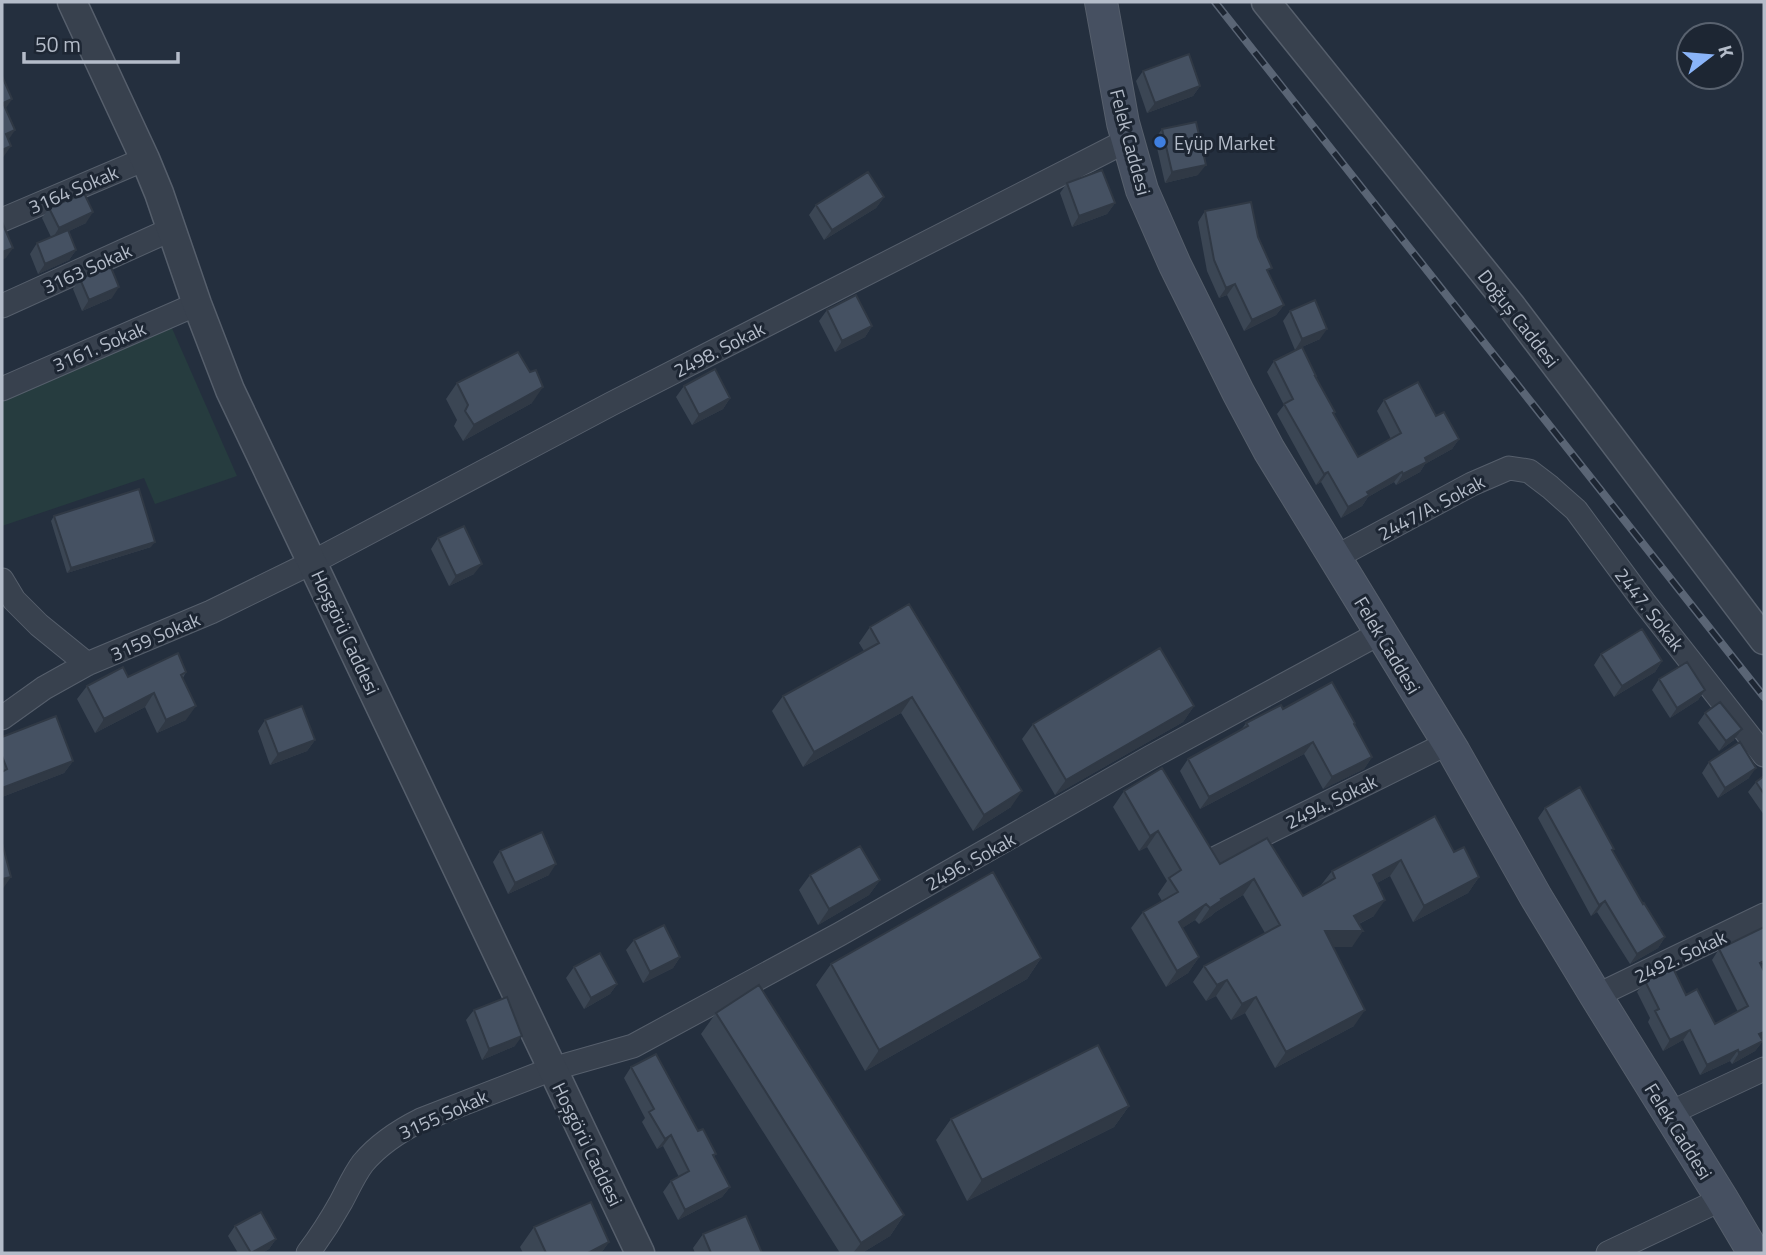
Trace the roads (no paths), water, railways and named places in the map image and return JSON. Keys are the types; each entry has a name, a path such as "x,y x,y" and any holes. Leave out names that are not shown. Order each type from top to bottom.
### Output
{"main road":[{"name":"Felek Caddesi","path":"1101,2 1120,112 1142,190 1211,339 1269,450 1448,743 1596,996 1754,1253"}],"street":[{"name":"Hoşgörü Caddesi","path":"72,2 145,159 230,390 640,1253"},
{"name":"Doğuş Caddesi","path":"1266,2 1512,307 1764,640"},
{"name":"2498. Sokak","path":"313,562 611,404 1128,140"},
{"name":"3164 Sokak","path":"2,220 145,159"},
{"name":"3163 Sokak","path":"2,306 172,229"},
{"name":"3161. Sokak","path":"2,389 197,304"},
{"name":"2447/A. Sokak","path":"1336,558 1472,484 1509,468 1529,471"},
{"name":"2447. Sokak","path":"1529,471 1576,510 1764,755"},
{"name":"3159 Sokak","path":"2,718 44,688 87,664 211,612 313,562"},
{"path":"2,580 14,600 39,625 87,664"},
{"name":"2496. Sokak","path":"552,1069 645,1039 1380,633"},
{"name":"2494. Sokak","path":"1214,859 1448,743"},
{"name":"2492. Sokak","path":"1596,996 1764,915"},
{"name":"3155 Sokak","path":"308,1253 362,1165 389,1138 421,1120 552,1069"},
{"path":"1668,1114 1764,1069"},
{"path":"1608,1253 1722,1199"}],"railway":[{"path":"1215,2 1764,697"}],"place":[{"name":"Eyüp Market","path":"1160,142"}]}
